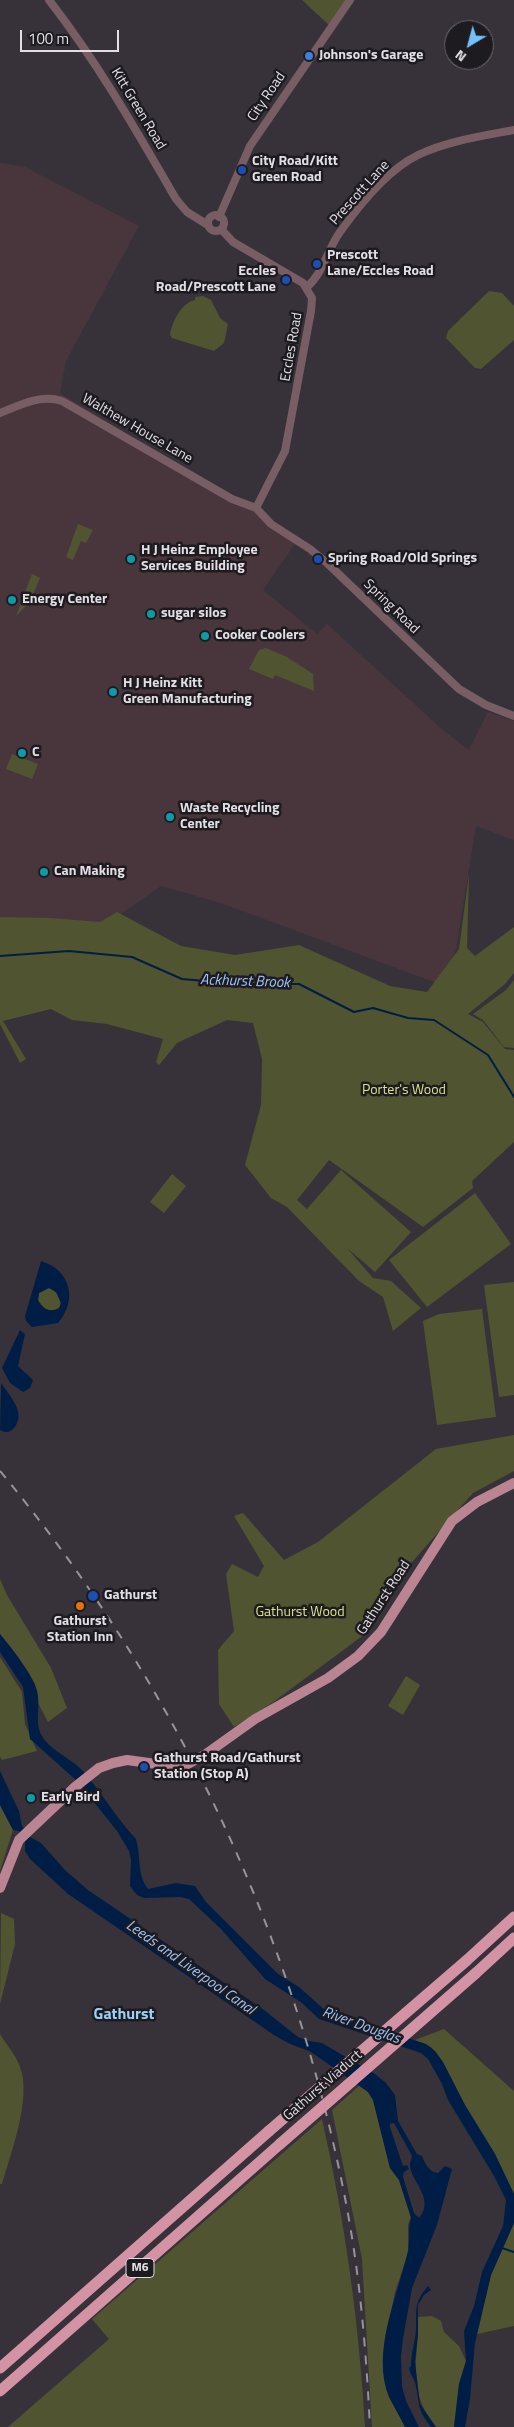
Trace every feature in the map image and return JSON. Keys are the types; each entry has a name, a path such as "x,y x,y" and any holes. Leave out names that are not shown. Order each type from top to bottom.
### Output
{"highway":[{"name":"Gathurst Viaduct","path":"0,2368 514,1917"},
{"name":"Gathurst Viaduct","path":"0,2391 514,1938"}],"main road":[{"name":"Gathurst Road","path":"0,1888 16,1845 75,1787 91,1774 106,1765 121,1761 171,1766 188,1764 206,1754 255,1719 328,1678 363,1652 381,1632 452,1521 477,1502 514,1483"}],"street":[{"name":"Kitt Green Road","path":"49,0 80,40 113,89 176,199 187,212 208,225"},
{"name":"City Road","path":"219,217 250,146 350,0"},
{"name":"Prescott Lane","path":"307,287 317,277 330,248 348,222 382,184 408,161 446,145 514,130"},
{"path":"212,217 219,217 224,223 221,229 213,230 208,225 212,217"},
{"path":"221,229 233,242 307,287"},
{"name":"Eccles Road","path":"256,508 283,456 288,436 311,312 312,298 307,287"},
{"name":"Walthew House Lane","path":"0,413 39,399 53,398 62,401 232,499 256,508"},
{"name":"Spring Road","path":"256,508 272,524 310,549 327,563 459,689 486,705 514,716"}],"shaded area":[{"path":"0,163 25,167 139,226 66,361 60,393 299,538 263,590 317,634 327,624 444,731 469,750 488,712 514,721 514,840 476,826 456,949 442,985 221,903 161,886 102,927 0,923"}],"green space":[{"path":"302,0 350,0 331,27"},
{"path":"489,291 502,293 514,306 514,340 481,369 475,368 446,338 448,331"},
{"path":"203,296 211,300 220,318 228,324 224,343 214,351 172,338 170,335 175,319 181,309 195,300 195,297"},
{"path":"78,524 93,530 86,543 81,541 73,560 66,557"},
{"path":"32,574 40,578 30,602 16,616"},
{"path":"266,648 287,657 313,674 314,691 275,675 273,679 249,669 259,650"},
{"path":"12,754 38,764 32,779 6,769"},
{"name":"Porter's Wood","path":"469,874 467,948 475,956 514,927 514,973 505,984 468,1014 483,1022 505,1049 514,1050 514,1142 472,1181 473,1188 423,1227 329,1160 297,1200 307,1209 341,1170 411,1232 375,1272 347,1248 373,1278 391,1281 421,1308 393,1331 383,1297 359,1281 287,1207 271,1198 245,1165 261,1105 262,1059 253,1023 227,1020 177,1043 159,1065 156,1062 163,1039 107,1024 72,1020 51,1009 3,1021 26,1059 20,1063 0,1024 0,917 51,918 100,922 117,912 181,946 235,955 299,945 390,986 427,992 459,949"},
{"path":"514,980 514,1048 504,1047 483,1020 473,1014 506,990"},
{"path":"172,1174 186,1186 164,1213 150,1202"},
{"path":"475,1193 511,1244 427,1307 389,1260"},
{"path":"514,1282 514,1395 499,1397 484,1285"},
{"path":"49,1288 56,1293 60,1301 60,1307 54,1311 45,1309 38,1300 39,1293"},
{"path":"482,1309 496,1417 437,1425 423,1321 439,1314"},
{"name":"Gathurst Wood","path":"514,1435 514,1471 473,1493 397,1579 369,1631 272,1703 234,1727 219,1704 218,1650 234,1631 226,1574 232,1564 258,1577 264,1566 234,1516 243,1513 284,1560 318,1542 436,1449"},
{"path":"0,1579 7,1595 51,1668 67,1708 48,1722 38,1703 35,1684 0,1634"},
{"path":"0,1657 22,1692 25,1724 37,1751 2,1760 0,1757"},
{"path":"406,1676 420,1685 403,1715 388,1706"},
{"path":"0,1805 13,1830 0,1871"},
{"path":"1,1913 14,1919 15,1944 0,2004"},
{"path":"444,2029 514,2091 514,2194 495,2154 465,2105 440,2058 431,2047 415,2040"},
{"path":"0,2034 20,2067 24,2094 19,2125 2,2184 0,2184"},
{"path":"360,2085 373,2100 390,2168 399,2180 411,2216 408,2225 408,2253 395,2292 384,2350 387,2390 405,2427 372,2427 362,2259 332,2110"},
{"path":"322,2119 338,2195 350,2272 359,2349 365,2427 8,2427 109,2339 92,2319"},
{"path":"514,2223 514,2326 477,2334 491,2275"},
{"path":"432,2316 441,2321 444,2332 459,2346 466,2361 459,2384 454,2427 436,2427 426,2413 417,2387 418,2317"}],"water":[{"path":"41,1261 59,1271 65,1279 68,1287 68,1305 58,1323 32,1327 26,1321 25,1316","holes":["49,1288 56,1292 61,1303 59,1308 49,1310 42,1306 38,1300 39,1293"]},
{"path":"20,1330 25,1334 18,1366 33,1380 30,1388 23,1392 10,1383 2,1368"},
{"path":"1,1383 15,1404 19,1416 14,1428 7,1432 0,1430"},
{"name":"River Douglas","path":"0,1634 21,1661 35,1685 38,1697 38,1726 42,1736 51,1746 83,1771 136,1839 142,1878 148,1889 176,1883 195,1886 206,1902 278,1974 299,1987 327,2012 426,2044 435,2051 443,2062 465,2105 495,2154 514,2194 514,2223 491,2275 475,2343 470,2399 465,2427 454,2427 459,2384 466,2361 464,2331 474,2306 482,2272 503,2226 506,2200 494,2176 448,2100 442,2084 428,2059 421,2053 319,2019 302,2003 265,1979 221,1929 189,1899 180,1897 144,1898 137,1895 130,1886 131,1860 129,1851 117,1831 77,1781 30,1739 23,1687 0,1652"},
{"name":"Leeds and Liverpool Canal","path":"0,1771 19,1811 22,1826 30,1837 41,1843 65,1870 88,1890 264,2010 298,2037 322,2043 375,2074 386,2083 395,2095 398,2121 417,2154 422,2156 432,2171 438,2173 445,2166 452,2169 437,2225 412,2288 403,2339 401,2356 402,2386 406,2401 419,2427 405,2427 389,2397 384,2380 384,2344 408,2250 411,2218 399,2180 390,2168 373,2100 368,2092 311,2052 274,2035 68,1894 30,1859 25,1851 25,1840 19,1831 13,1830 0,1805","holes":["394,2123 412,2156 411,2170 425,2203 419,2218 414,2213 403,2177 404,2172 409,2169 407,2165 403,2166 390,2124"]},
{"path":"428,2286 431,2290 424,2295 418,2305 418,2335 415,2362 420,2404 436,2427 431,2427 421,2412 415,2384 409,2368 411,2366 418,2302"}],"waterway":[{"name":"Ackhurst Brook","path":"0,956 69,951 132,957 182,979 240,984 299,984 354,1012 373,1008 408,1018 434,1020 488,1055 514,1097"},
{"path":"502,2248 514,2252"}],"railway":[{"path":"0,1471 63,1552 120,1636 172,1723 218,1813 259,1906 294,2001 322,2099 345,2198 362,2312 370,2427"}],"place":[{"name":"Johnson's Garage","path":"309,56"},
{"name":"City Road/Kitt Green Road","path":"242,170"},
{"name":"Prescott Lane/Eccles Road","path":"317,264"},
{"name":"Eccles Road/Prescott Lane","path":"286,280"},
{"name":"H J Heinz Employee Services Building","path":"131,559"},
{"name":"Spring Road/Old Springs","path":"318,559"},
{"name":"Energy Center","path":"12,600"},
{"name":"sugar silos","path":"151,614"},
{"name":"Cooker Coolers","path":"205,636"},
{"name":"H J Heinz Kitt Green Manufacturing","path":"113,692"},
{"name":"C","path":"22,753"},
{"name":"Waste Recycling Center","path":"170,817"},
{"name":"Can Making","path":"44,872"},
{"name":"Gathurst","path":"93,1596"},
{"name":"Gathurst Station Inn","path":"80,1606"},
{"name":"Gathurst Road/Gathurst Station (Stop A)","path":"144,1767"},
{"name":"Early Bird","path":"31,1798"}],"district":[{"name":"Gathurst","path":"124,2015"}]}
